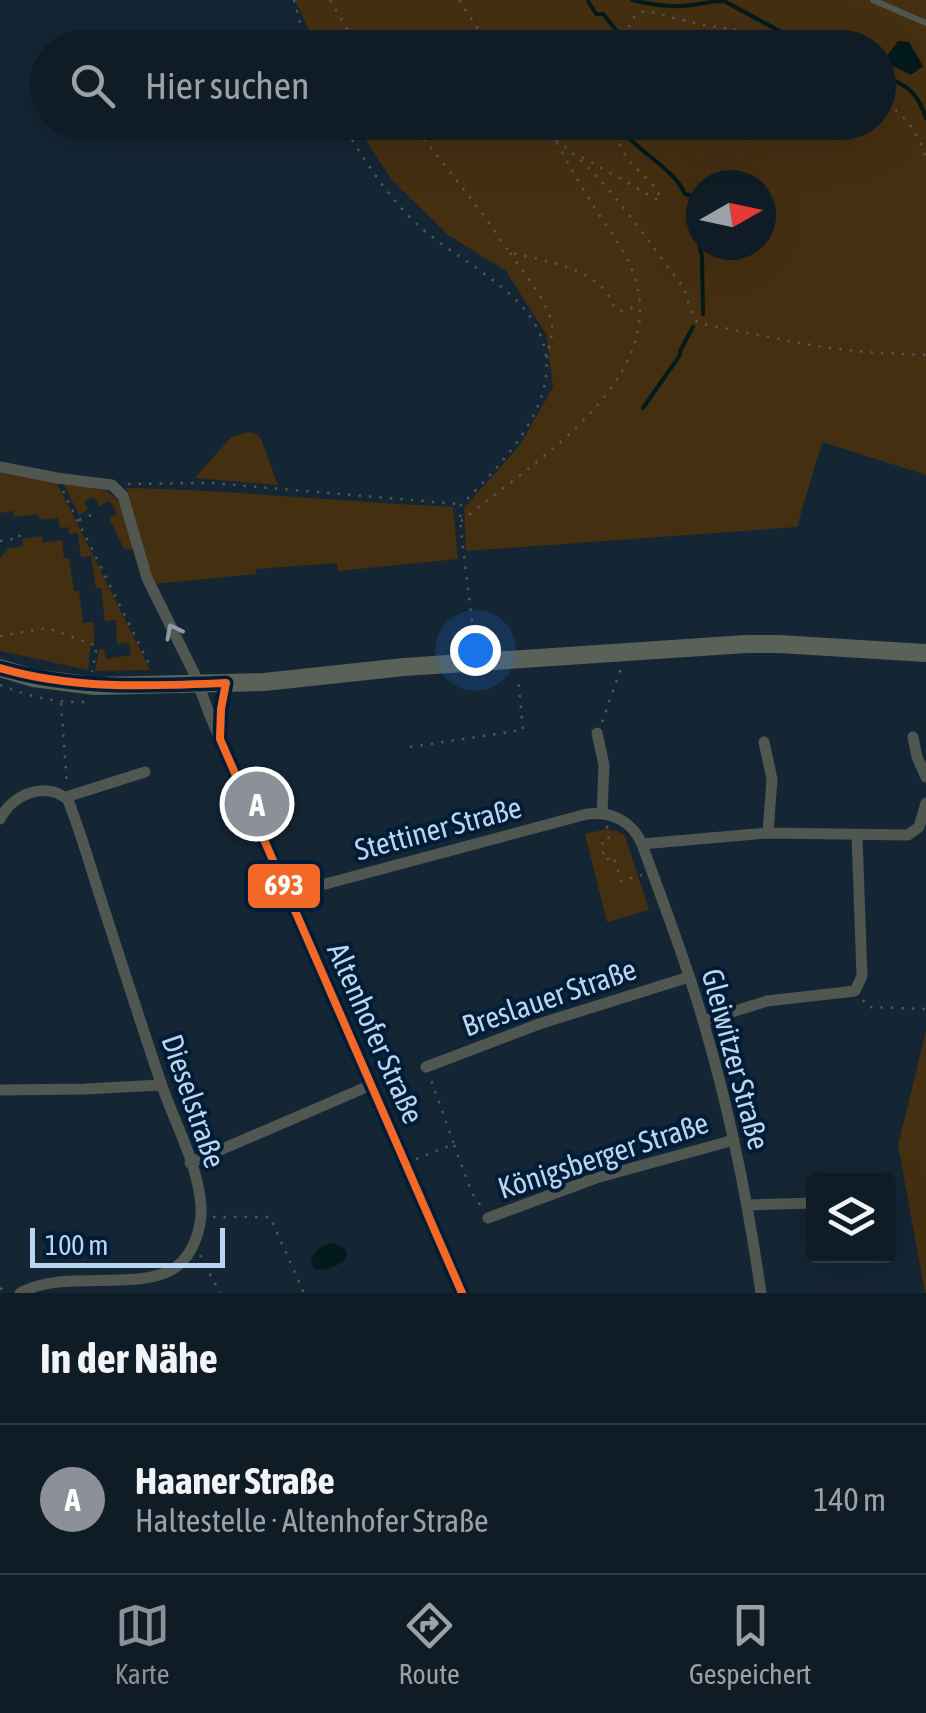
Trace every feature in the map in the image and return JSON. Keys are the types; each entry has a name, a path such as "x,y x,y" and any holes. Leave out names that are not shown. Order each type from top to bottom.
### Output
{"main road":[{"path":"0,668 32,678 95,686 264,682 476,662 746,644 926,653"}],"street":[{"path":"0,467 112,485"},
{"name":"Altenhofer Straße","path":"112,485 128,505 148,578 199,684 462,1293"},
{"name":"Altenhofer Straße","path":"220,739 226,683"},
{"path":"597,733 604,765 604,814 627,823 642,844 768,833 908,835 919,827 926,803"},
{"path":"913,737 926,777"},
{"path":"764,742 772,779 768,833"},
{"path":"0,819 11,802 28,793 52,792 66,797 144,772"},
{"name":"Dieselstraße","path":"20,1293 46,1284 163,1275 182,1262 198,1234 201,1216 190,1163 66,797"},
{"name":"Stettiner Straße","path":"288,894 587,814 604,814"},
{"path":"703,1021 767,1001 855,991 862,976 857,836"},
{"name":"Gleiwitzer Straße","path":"642,844 703,1021 748,1205 761,1293"},
{"name":"Breslauer Straße","path":"426,1067 539,1024 689,977"},
{"path":"0,1090 161,1085"},
{"path":"190,1163 371,1085"},
{"name":"Königsberger Straße","path":"488,1218 583,1182 734,1140"},
{"path":"748,1205 806,1203"}],"lane":[{"path":"873,0 926,23"}],"path":[{"path":"294,0 302,30"},
{"path":"330,0 348,30"},
{"path":"459,0 479,30"},
{"path":"629,30 632,17 647,11 737,30"},
{"path":"896,110 914,131 926,159"},
{"path":"353,140 413,220 519,303 540,332 547,364"},
{"path":"426,140 510,252 539,297 552,328 544,392 526,430 502,464 461,504 476,662"},
{"path":"556,140 616,178 658,200 661,198 627,159 618,140"},
{"path":"460,522 556,447 604,397 623,372 636,342 640,304 635,279 556,140"},
{"path":"576,154 596,174 684,288 691,316 698,324 816,346 926,355"},
{"path":"510,252 581,272 602,288 620,311 640,304"},
{"path":"57,478 154,673"},
{"path":"112,485 211,484 461,504"},
{"path":"78,521 96,513"},
{"path":"0,541 20,538 20,534"},
{"path":"0,636 46,628 104,645"},
{"path":"95,673 92,674 97,646"},
{"path":"597,733 620,670 622,652"},
{"path":"410,746 523,730 516,659"},
{"path":"62,703 66,797"},
{"path":"604,814 610,841 601,844 605,860 614,858 621,882 652,872"},
{"path":"855,991 868,1007 926,1010"},
{"path":"426,1067 472,1193 488,1218"},
{"path":"406,1164 454,1144"},
{"path":"201,1216 270,1216 304,1293"},
{"path":"202,1255 220,1293"},
{"path":"0,1288 6,1292"}],"shaded area":[{"path":"295,0 926,0 926,475 822,442 797,527 466,551 464,508 520,445 553,387 546,334 506,271 448,235 391,179 366,140 896,140 896,30 309,30"},
{"path":"909,42 923,66 911,75 896,68 896,44"},
{"path":"248,432 261,439 278,485 195,478 231,437"},
{"path":"0,473 57,483 150,670 95,671 99,649 104,649 106,659 131,655 129,642 117,644 116,620 105,621 101,588 96,588 91,556 81,557 78,533 69,534 68,527 60,528 58,518 40,520 38,514 14,517 13,511 0,513"},
{"path":"64,485 98,489 116,499 126,518 134,550 124,549 109,518 117,514 110,501 99,506 94,497 84,502 88,510 79,515"},
{"path":"126,488 453,507 458,559 338,571 337,563 256,569 256,574 154,584"},
{"path":"42,536 43,543 62,540 74,591 79,591 83,623 93,622 95,642 91,643 88,670 0,651 0,558 9,548 23,546 22,539"},
{"path":"607,829 625,836 649,910 607,922 585,834"},
{"path":"926,1031 926,1293 925,1293 898,1145"},
{"path":"335,1243 345,1249 347,1257 323,1270 314,1268 311,1262 316,1251"}],"waterway":[{"path":"632,0 676,6 724,1 778,30"},
{"path":"588,1 596,14 603,14 616,30"},
{"path":"896,82 918,100 926,118"},
{"path":"631,140 691,196 702,257 703,314"},
{"path":"643,408 680,355 693,327"}],"transit line":[{"name":"693","path":"0,668 84,683 226,683 220,739 462,1293"}],"place":[{"name":"Haaner Straße","path":"257,804"}]}
